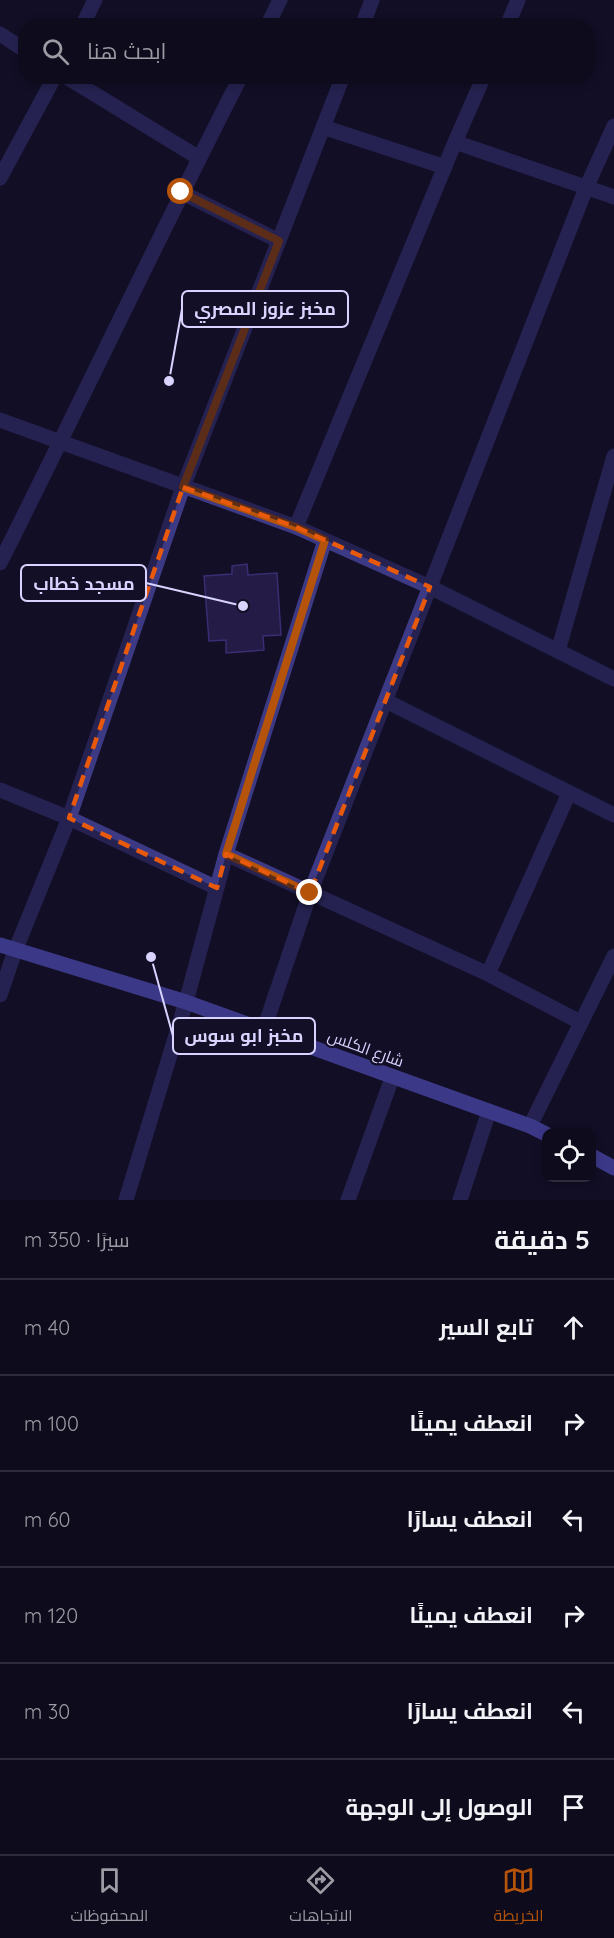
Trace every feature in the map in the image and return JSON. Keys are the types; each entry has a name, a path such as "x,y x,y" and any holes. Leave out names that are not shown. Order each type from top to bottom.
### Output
{"street":[{"path":"86,18 95,0"},
{"path":"271,18 280,0"},
{"path":"365,18 372,0"},
{"path":"510,18 518,0"},
{"path":"0,34 18,46"},
{"path":"0,178 51,84"},
{"path":"78,84 199,158"},
{"path":"0,563 181,192 237,84"},
{"path":"0,995 15,951 69,818 183,487 339,84"},
{"path":"296,527 480,84"},
{"path":"264,1029 310,893 586,188 614,126"},
{"path":"323,127 445,167"},
{"path":"455,142 614,196"},
{"path":"181,192 279,241"},
{"path":"0,420 296,527 430,587 614,679"},
{"path":"558,651 614,456"},
{"path":"126,1200 186,1002 226,854 325,540"},
{"path":"386,701 614,815"},
{"path":"0,790 69,818 217,888"},
{"path":"488,974 569,793"},
{"path":"226,854 488,974 580,1022"},
{"name":"شارع الكلس","path":"0,945 186,1002 542,1132"},
{"path":"530,1126 614,956"},
{"path":"348,1200 393,1078"},
{"path":"460,1200 489,1111"},
{"path":"596,1158 614,1167"}],"highlighted area":[{"path":"183,487 296,527 430,587 310,893 226,854 217,888 69,818"}],"building":[{"path":"247,564 248,575 277,573 281,635 263,636 264,650 226,653 226,640 209,641 204,576 232,574 232,566"}],"place":[{"name":"مخبز عزوز المصري","path":"169,381"},
{"name":"مسجد خطاب","path":"243,606"},
{"name":"مخبز ابو سوس","path":"151,957"}],"route":[{"path":"181,192 279,241 183,487 296,527 325,540 226,854 310,893"}]}
